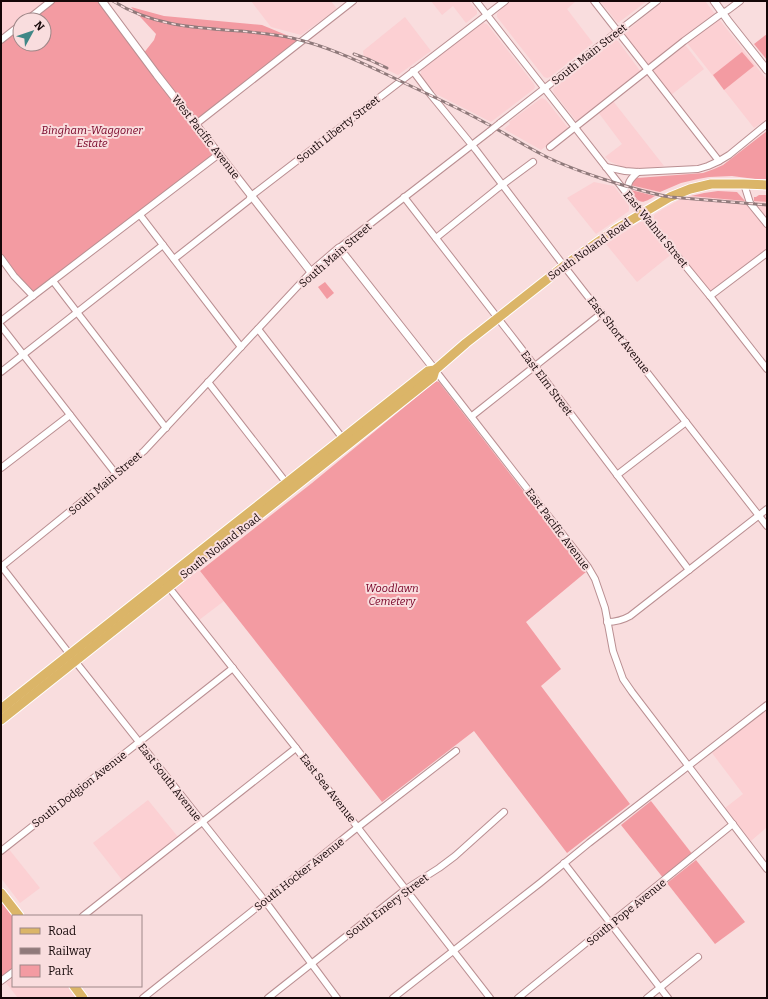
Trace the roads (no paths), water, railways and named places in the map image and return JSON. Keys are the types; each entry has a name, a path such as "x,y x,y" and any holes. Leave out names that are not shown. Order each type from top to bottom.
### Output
{"main road":[{"name":"South Noland Road","path":"1,720 72,658 165,584 345,442 433,377 436,370 466,343 564,266 618,228 670,196 690,189 711,184 767,185"},
{"name":"South Noland Road","path":"1,709 72,658"},
{"path":"1,893 18,915"},
{"path":"75,987 83,998"}],"street":[{"path":"37,12 51,1"},
{"name":"West Pacific Avenue","path":"102,1 157,75 311,272"},
{"path":"196,124 353,1"},
{"name":"East Walnut Street","path":"476,1 642,213 667,242 767,369"},
{"name":"South Liberty Street","path":"174,259 249,200 251,196 505,1"},
{"path":"594,1 719,161"},
{"name":"South Main Street","path":"1,567 144,451 311,272 339,248 471,144 490,131 657,1"},
{"path":"714,1 767,70"},
{"path":"550,147 703,27 740,1"},
{"path":"1,40 12,31"},
{"name":"East Short Avenue","path":"413,71 767,526"},
{"path":"606,167 638,172 698,169 719,161 767,124"},
{"path":"1,321 219,154"},
{"path":"436,238 502,184 533,162"},
{"path":"628,194 629,182 638,172"},
{"path":"744,184 750,203 767,224"},
{"name":"East Elm Street","path":"404,197 498,318 689,570"},
{"path":"140,215 241,347"},
{"path":"1,372 163,245"},
{"name":"East Pacific Avenue","path":"339,248 588,566 598,586 605,608 612,651 623,679 767,868"},
{"path":"710,296 767,253"},
{"path":"1,258 14,276 33,296"},
{"path":"53,281 166,428"},
{"path":"472,416 602,313"},
{"path":"1,326 116,474"},
{"path":"258,329 345,442"},
{"path":"208,382 289,486"},
{"path":"1,468 70,415"},
{"path":"617,475 686,422"},
{"path":"607,622 617,622 630,616 767,509"},
{"name":"East South Avenue","path":"1,567 264,901 337,998"},
{"name":"East Sea Avenue","path":"165,584 296,748 490,998"},
{"name":"South Dodgion Avenue","path":"1,851 233,668"},
{"path":"393,998 767,705"},
{"path":"84,915 296,748"},
{"name":"South Hocker Avenue","path":"143,998 456,751"},
{"name":"South Emery Street","path":"268,998 406,889 455,856 504,812"},
{"name":"South Pope Avenue","path":"518,998 733,824"},
{"path":"564,863 668,998"},
{"path":"647,998 698,957"},
{"path":"1,981 12,973"}],"railway":[{"path":"113,1 143,16 159,21 191,27 241,31 292,38 342,54 458,108 556,162 620,184 670,197 767,205"},
{"path":"354,54 387,68"}],"park label":[{"name":"Bingham-Waggoner Estate","path":"92,136"},
{"name":"Woodlawn Cemetery","path":"392,594"}]}
